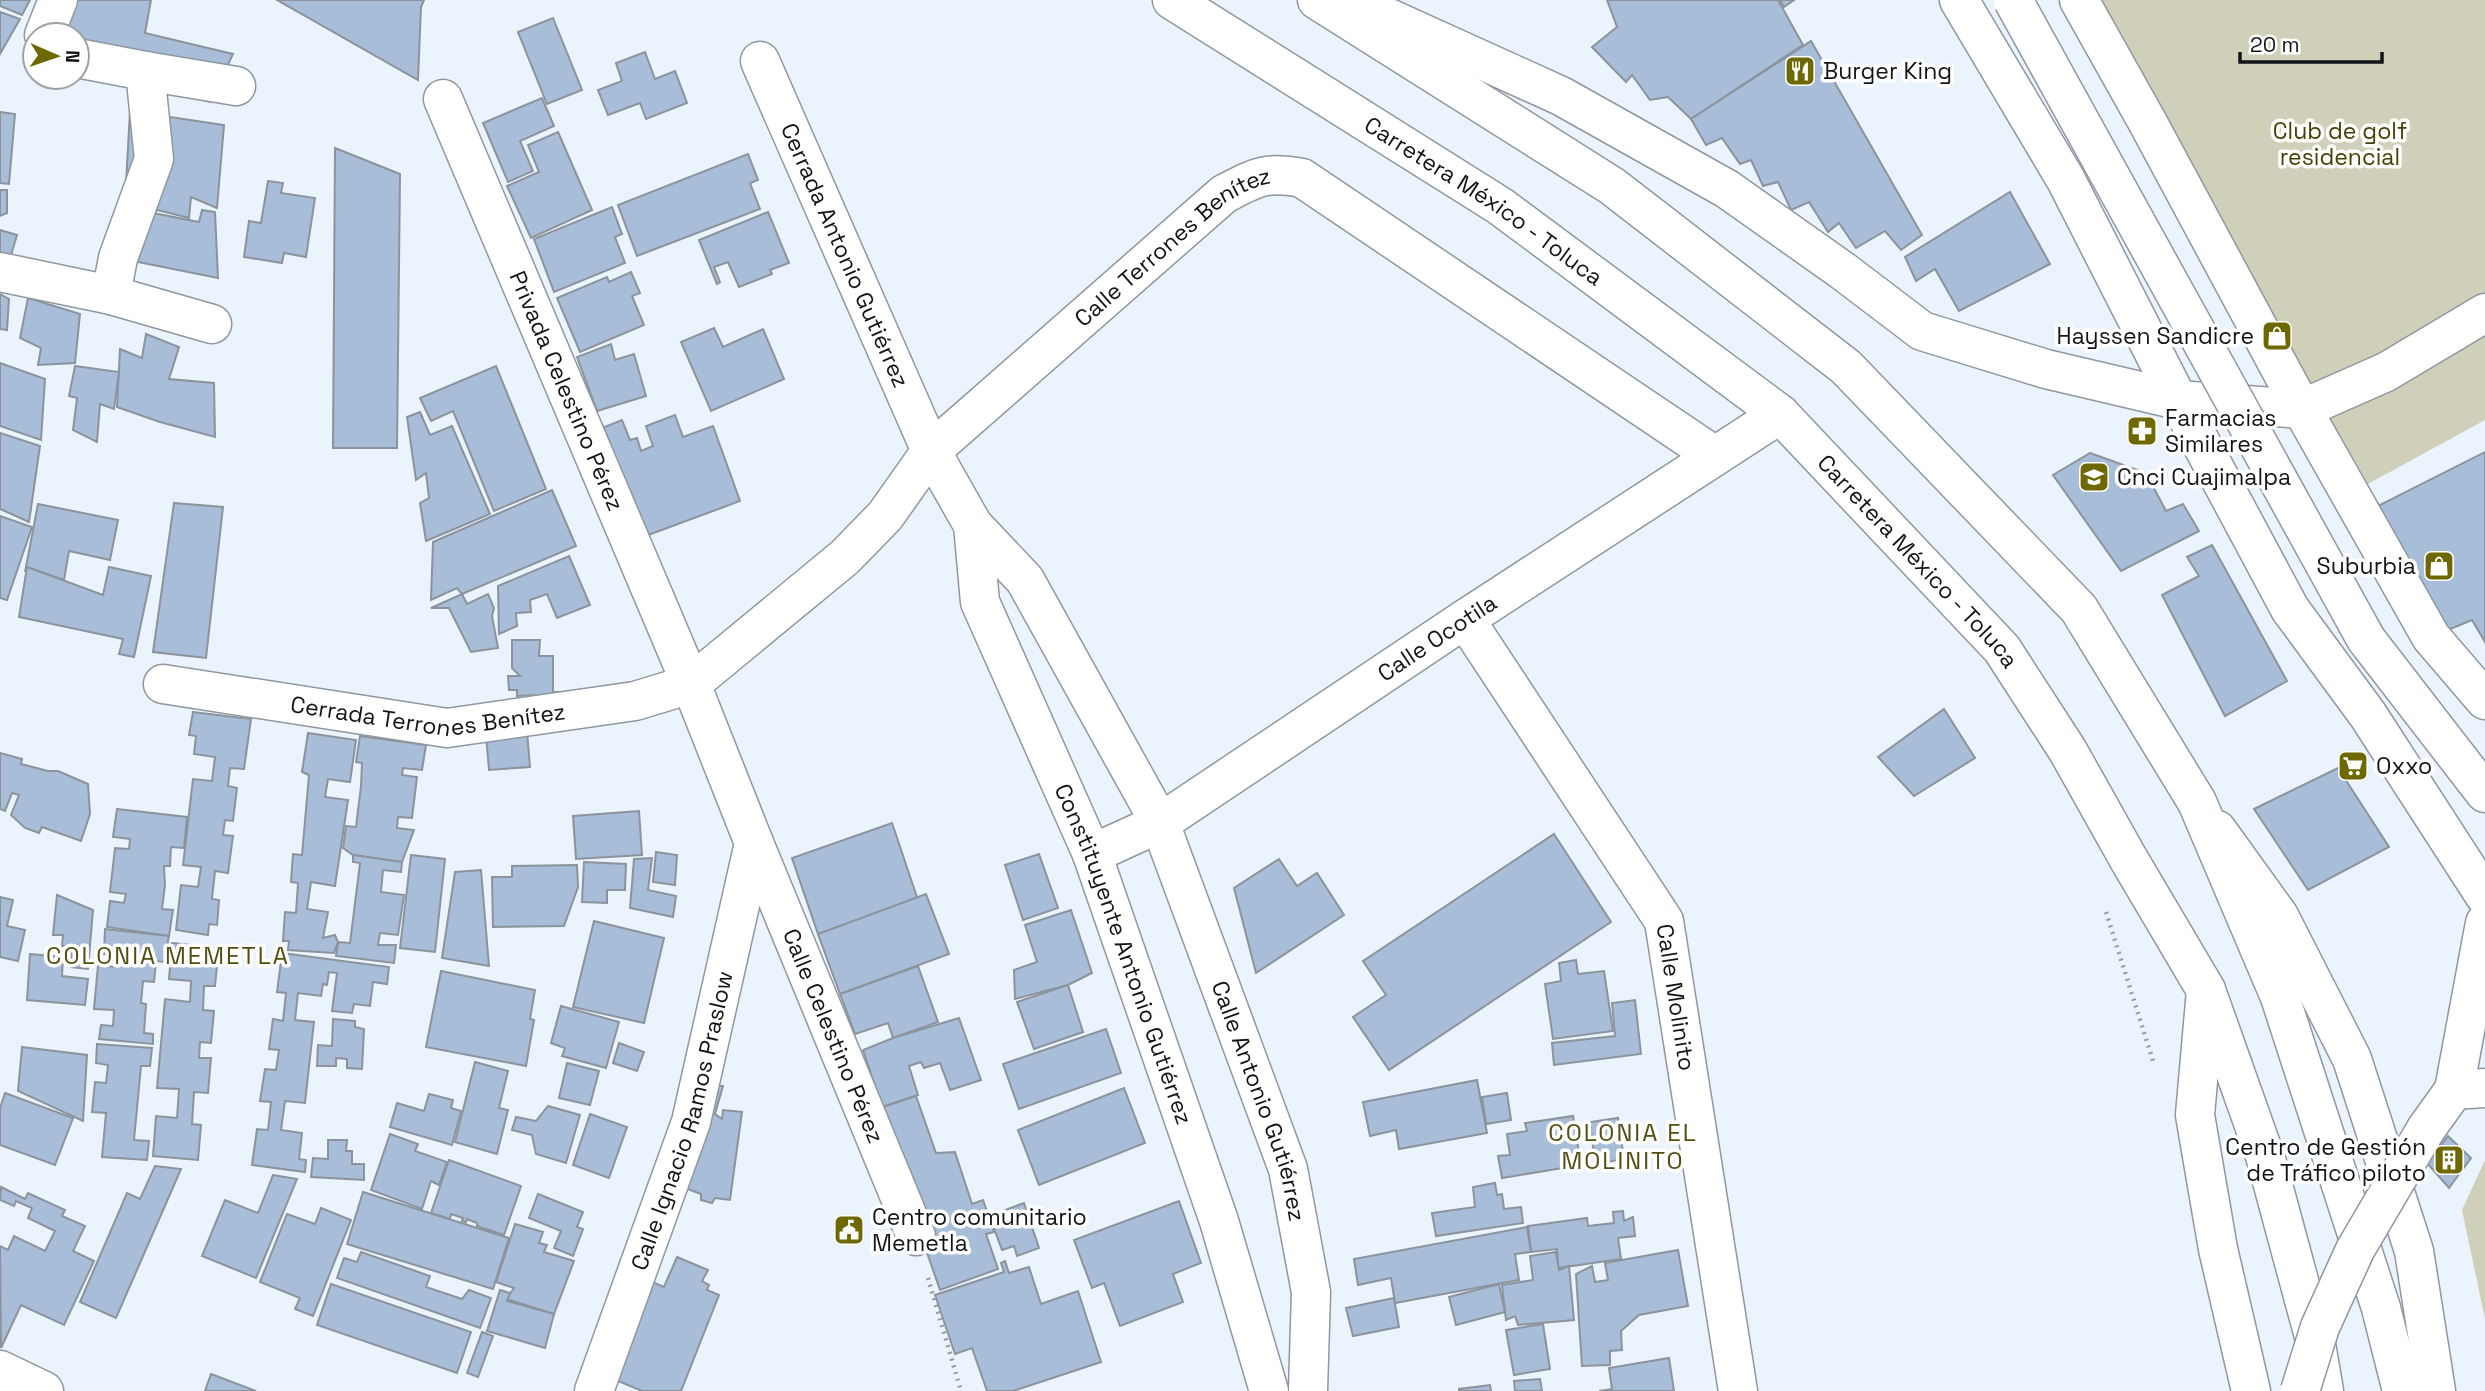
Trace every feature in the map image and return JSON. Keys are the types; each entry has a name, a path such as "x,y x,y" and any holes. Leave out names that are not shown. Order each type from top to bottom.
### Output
{"street":[{"path":"50,21 58,0"},
{"name":"Carretera México - Toluca","path":"1172,0 1500,206 1780,414 2002,649 2068,751 2127,858 2206,990 2266,1159 2316,1344 2324,1391"},
{"path":"1317,0 1612,186 1846,367 2080,609 2197,802 2279,916 2352,1059 2414,1251 2437,1391"},
{"path":"1349,0 1561,96 1727,189 1922,331 2046,369 2178,400 2302,409 2386,372 2485,313"},
{"path":"1959,0 2066,180 2178,400 2290,610 2368,715 2485,896"},
{"path":"2013,0 2366,639 2485,793"},
{"path":"2079,0 2302,409 2431,637 2485,700"},
{"path":"91,61 236,86"},
{"name":"Cerrada Antonio Gutiérrez","path":"760,61 931,451"},
{"path":"111,295 118,258 154,159 145,71"},
{"name":"Privada Celestino Pérez","path":"443,99 691,684"},
{"name":"Calle Terrones Benítez","path":"691,684 845,557 884,516 931,451 1224,194 1255,178 1276,173 1302,178 1715,456"},
{"path":"0,272 111,295 212,324"},
{"name":"Calle Ocotila","path":"1092,854 1160,823 1465,619 1780,414"},
{"name":"Constituyente Antonio Gutiérrez","path":"931,451 972,525 1025,580 1160,823"},
{"name":"Constituyente Antonio Gutiérrez","path":"972,525 980,602 1092,854 1219,1221 1269,1391"},
{"name":"Calle Molinito","path":"1465,619 1664,920 1738,1391"},
{"name":"Cerrada Terrones Benítez","path":"163,684 447,728 635,701 691,684"},
{"name":"Calle Celestino Pérez","path":"691,684 916,1236"},
{"path":"2197,802 2280,998 2381,1308 2402,1391"},
{"name":"Calle Antonio Gutiérrez","path":"1160,823 1288,1169 1311,1292 1308,1391"},
{"name":"Calle Ignacio Ramos Praslow","path":"594,1391 691,1122 754,843"},
{"path":"2300,1391 2320,1327 2355,1250 2426,1129 2470,1089 2485,923"},
{"path":"2206,990 2195,1115 2218,1249 2251,1391"},
{"path":"0,1370 44,1391"}],"path":[{"path":"2105,908 2154,1065"},
{"path":"916,1236 961,1391"}],"green space":[{"name":"Club de golf residencial","path":"2091,0 2485,0 2485,420 2368,484"},
{"path":"2485,1160 2485,1319 2462,1210"}],"building":[{"path":"0,0 30,0 22,15 0,6"},
{"path":"66,0 151,0 145,33 233,54 211,102 91,72 91,21 57,21"},
{"path":"277,0 424,0 421,7 418,80"},
{"path":"1607,0 1778,0 1803,45 1691,119 1668,97 1650,100 1632,75 1626,82 1592,47 1617,27"},
{"path":"1780,0 1794,0 1784,7"},
{"path":"0,12 20,19 0,54"},
{"path":"553,18 582,90 547,104 518,32"},
{"path":"1811,41 1922,235 1901,250 1885,231 1856,248 1839,223 1828,232 1809,202 1791,210 1778,182 1763,186 1751,160 1740,164 1722,138 1706,145 1691,119"},
{"path":"645,52 655,79 675,71 687,103 646,119 640,103 608,115 598,90 622,81 616,63"},
{"path":"542,98 554,126 520,141 533,171 508,182 483,123"},
{"path":"130,111 224,125 217,208 191,197 189,218 125,202"},
{"path":"0,112 15,114 9,184 0,183"},
{"path":"558,132 592,210 531,238 507,186 539,172 528,145"},
{"path":"335,148 400,174 397,448 333,448"},
{"path":"748,154 758,180 750,183 760,209 637,256 618,205"},
{"path":"268,181 283,183 281,193 315,198 306,257 284,253 282,263 244,257 249,221 261,223"},
{"path":"0,190 7,190 7,213 0,216"},
{"path":"2010,192 2050,264 1959,311 1935,269 1916,281 1905,257"},
{"path":"612,207 622,234 615,237 625,263 554,292 534,239"},
{"path":"128,208 199,222 202,210 215,212 218,278 118,258"},
{"path":"768,212 789,263 770,270 772,274 739,287 728,262 714,267 720,282 717,284 699,240"},
{"path":"0,230 17,235 7,269 0,267"},
{"path":"631,272 640,293 632,296 644,325 580,352 557,298 607,277 609,282"},
{"path":"0,294 9,299 7,330 0,329"},
{"path":"28,298 80,314 75,363 38,365 41,348 20,338"},
{"path":"714,328 723,347 763,329 784,379 711,411 681,342"},
{"path":"146,334 179,347 169,379 214,383 215,437 117,407 120,349 142,358"},
{"path":"611,344 615,360 634,354 646,396 597,411 577,357"},
{"path":"0,363 45,379 41,440 0,426"},
{"path":"75,366 119,372 114,409 100,404 97,442 73,430 77,398 69,396"},
{"path":"496,366 546,489 494,511 453,411 431,421 420,398"},
{"path":"420,412 430,435 452,426 490,514 426,541 420,503 429,498 426,473 416,480 407,417"},
{"path":"675,415 683,437 713,426 740,501 643,537 602,428 622,420 630,440 637,438 641,451 653,446 646,426"},
{"path":"0,433 40,446 29,522 0,509"},
{"name":"Suburbia","path":"2485,452 2485,642 2472,620 2431,637 2366,512"},
{"path":"2090,453 2146,473 2166,511 2183,504 2199,531 2121,571 2053,475"},
{"path":"552,490 576,546 462,594 457,588 431,600 433,542"},
{"path":"174,503 223,507 206,658 153,652"},
{"path":"38,504 118,520 110,560 69,551 64,580 27,567 25,572"},
{"path":"0,516 32,527 7,600 0,598"},
{"path":"2212,545 2287,681 2225,716 2162,595 2199,576 2187,557"},
{"path":"569,556 590,605 557,618 547,594 530,600 531,612 516,613 517,626 499,634 498,586"},
{"path":"27,567 103,595 109,567 151,576 134,657 119,654 123,639 19,617"},
{"path":"462,594 467,604 488,594 494,608 492,616 498,648 471,652 449,608 431,608"},
{"path":"512,640 540,640 539,656 553,656 553,692 569,692 517,696 517,690 509,690 508,676 520,676 512,668"},
{"path":"1944,709 1975,758 1914,796 1878,757"},
{"path":"193,712 251,719 244,769 230,768 228,786 237,788 233,821 225,820 223,835 233,836 228,873 215,871 212,899 219,900 217,925 209,924 208,935 176,930 181,885 198,887 201,867 183,865 193,779 212,781 215,757 194,754 196,736 189,735"},
{"path":"527,731 530,767 489,770 486,735"},
{"path":"308,733 356,740 350,782 328,779 325,797 348,800 335,886 311,882 307,909 328,912 323,938 335,935 338,942 334,953 288,950 289,941 283,941 285,912 296,913 298,883 291,882 293,854 302,855 309,775 302,772"},
{"path":"360,736 426,745 422,770 403,768 402,775 417,777 412,818 398,817 397,828 414,830 402,862 353,855 343,848 346,826 356,827 361,786 362,763 356,762"},
{"path":"0,753 22,759 21,764 58,771 88,784 90,814 81,841 42,827 39,833 25,828 11,815 19,795 12,793 5,811 0,809"},
{"path":"2338,768 2389,847 2308,890 2254,809"},
{"path":"117,809 187,817 184,848 171,847 170,866 164,866 162,909 173,910 169,936 107,927 110,901 124,903 126,894 110,892 115,848 129,849 130,839 113,837"},
{"path":"639,811 642,855 576,859 573,816"},
{"path":"892,823 918,900 818,934 792,858"},
{"path":"1554,834 1611,922 1389,1070 1353,1017 1386,995 1363,961"},
{"path":"656,852 677,855 675,885 653,882"},
{"path":"1039,854 1058,908 1023,920 1005,865"},
{"path":"353,855 402,862 401,872 383,870 381,892 404,895 398,935 380,933 378,945 396,945 394,963 336,956 338,942 350,943 360,863 353,862"},
{"path":"411,855 445,859 435,952 400,948"},
{"path":"652,858 648,890 676,896 673,917 630,908 634,859"},
{"path":"1279,859 1297,886 1317,873 1344,915 1256,973 1234,888"},
{"path":"584,862 626,864 625,890 607,890 607,903 582,902"},
{"path":"577,865 578,887 564,926 493,927 492,877 512,877 512,866"},
{"path":"481,870 489,966 442,958 455,872"},
{"path":"926,894 949,954 840,994 818,934"},
{"path":"57,895 93,910 88,969 71,967 72,947 62,946 63,935 53,935"},
{"path":"0,897 13,900 7,926 25,930 18,961 0,957"},
{"path":"1071,910 1092,973 1068,985 1015,999 1014,970 1037,962 1025,925"},
{"path":"594,921 664,938 644,1023 573,1007"},
{"path":"105,929 169,936 164,962 156,961 154,982 143,981 141,1003 146,1004 144,1033 153,1034 153,1044 99,1039 101,1025 113,1026 114,1010 94,1009 98,965 116,967 116,955 104,954"},
{"path":"172,943 211,947 211,954 218,955 215,986 204,986 203,1010 214,1011 211,1043 200,1042 199,1058 211,1058 208,1093 194,1092 192,1124 201,1125 198,1160 153,1156 156,1116 177,1118 179,1089 157,1088 165,999 190,1002 191,981 169,979"},
{"path":"282,953 389,967 387,984 373,982 370,1006 354,1004 352,1013 332,1011 337,973 329,972 327,985 323,984 321,996 298,993 295,1020 314,1022 305,1103 285,1101 281,1130 302,1133 299,1159 306,1160 305,1172 252,1165 257,1129 268,1130 271,1102 260,1101 265,1069 276,1070 279,1050 269,1049 273,1019 283,1021 286,993 277,992"},
{"path":"30,954 63,957 62,976 88,979 85,1005 27,1000"},
{"path":"1576,960 1578,974 1604,971 1613,1031 1553,1039 1545,984 1561,981 1559,963"},
{"path":"918,966 938,1022 893,1038 888,1023 855,1034 840,994"},
{"path":"441,971 535,990 530,1019 534,1020 526,1066 426,1047"},
{"path":"1068,985 1083,1032 1034,1049 1017,1002"},
{"path":"1635,1000 1641,1054 1554,1065 1552,1043 1615,1036 1612,1003"},
{"path":"561,1006 619,1022 606,1068 562,1056 565,1048 551,1043"},
{"path":"959,1018 981,1080 950,1090 940,1063 924,1068 921,1062 909,1066 918,1095 882,1107 863,1050"},
{"path":"333,1019 355,1021 355,1027 364,1029 362,1069 347,1068 347,1059 336,1058 336,1066 317,1066 318,1045 332,1046"},
{"path":"1106,1029 1121,1073 1019,1109 1003,1064"},
{"path":"619,1043 644,1052 637,1071 613,1063"},
{"path":"97,1044 152,1048 150,1066 141,1066 134,1140 149,1141 147,1160 102,1157 106,1113 92,1112 95,1082 106,1083 108,1065 96,1063"},
{"path":"22,1047 87,1055 83,1121 18,1091"},
{"path":"475,1062 508,1071 499,1108 508,1110 497,1154 455,1142"},
{"path":"567,1063 599,1071 590,1105 559,1098"},
{"path":"1477,1080 1487,1133 1399,1149 1396,1130 1370,1136 1363,1102"},
{"path":"709,1086 723,1086 715,1114 722,1119 723,1110 742,1112 730,1200 715,1198 712,1203 701,1200 701,1194 677,1185"},
{"path":"1124,1088 1145,1143 1039,1185 1018,1130"},
{"path":"5,1093 73,1118 55,1165 0,1145 0,1108"},
{"path":"1507,1093 1511,1120 1486,1124 1482,1097"},
{"path":"429,1094 453,1100 451,1108 461,1111 452,1145 390,1127 397,1103 424,1111"},
{"path":"916,1096 936,1153 955,1152 972,1204 983,1200 994,1232 986,1234 998,1269 940,1290 877,1109"},
{"path":"548,1106 580,1115 566,1163 536,1154 532,1135 512,1130 516,1117 536,1121"},
{"path":"590,1114 627,1127 609,1178 573,1165"},
{"path":"1573,1116 1581,1165 1502,1178 1498,1156 1510,1155 1507,1134 1527,1131 1525,1123"},
{"path":"1618,1118 1624,1159 1595,1164 1590,1122"},
{"path":"390,1134 418,1144 415,1151 447,1162 439,1185 431,1181 422,1209 371,1190"},
{"name":"Centro de Gestión de Tráfico piloto","path":"2448,1136 2471,1158 2449,1188 2427,1163"},
{"path":"328,1140 347,1140 346,1151 352,1151 352,1164 364,1164 364,1180 311,1177 313,1158 328,1159"},
{"path":"449,1160 521,1186 504,1235 477,1226 477,1223 467,1219 466,1222 462,1221 463,1218 451,1214 450,1219 431,1213"},
{"path":"155,1166 181,1169 116,1318 80,1302 127,1193 140,1199"},
{"path":"273,1175 297,1179 256,1278 202,1256 225,1200 258,1213"},
{"path":"1495,1183 1497,1195 1502,1194 1504,1209 1521,1207 1523,1223 1436,1236 1432,1213 1475,1207 1473,1187"},
{"path":"1,1187 25,1199 28,1193 65,1210 62,1216 85,1226 73,1251 94,1261 64,1325 21,1305 1,1348 0,1246 8,1250 14,1236 45,1251 55,1231 28,1218 32,1208 16,1201 14,1206 0,1200"},
{"path":"363,1192 509,1238 493,1289 347,1244"},
{"path":"538,1194 583,1212 577,1227 583,1229 573,1256 554,1248 561,1231 529,1218"},
{"path":"1179,1201 1201,1263 1173,1274 1183,1302 1120,1326 1104,1283 1092,1288 1074,1240"},
{"path":"1024,1203 1039,1248 1017,1256 1014,1246 1002,1250 993,1226 998,1224 994,1214"},
{"path":"321,1208 351,1220 313,1316 295,1309 300,1298 260,1282 287,1214 315,1224"},
{"path":"1623,1211 1624,1221 1633,1217 1635,1236 1618,1238 1621,1259 1558,1268 1557,1249 1531,1252 1528,1226 1587,1218 1588,1226 1614,1223 1613,1212"},
{"path":"515,1224 543,1232 539,1243 547,1245 544,1252 574,1261 554,1314 506,1299 514,1288 496,1282"},
{"path":"1527,1227 1531,1252 1515,1254 1519,1280 1395,1303 1391,1278 1358,1285 1354,1259"},
{"path":"1678,1250 1688,1306 1639,1315 1621,1331 1622,1350 1610,1351 1610,1365 1582,1366 1576,1274 1592,1266 1595,1282 1608,1280 1605,1263"},
{"path":"361,1252 430,1276 426,1287 462,1299 469,1290 491,1298 480,1328 337,1278 344,1258 357,1262"},
{"path":"1556,1252 1559,1270 1569,1266 1574,1320 1518,1325 1515,1316 1506,1320 1502,1285 1533,1280 1530,1256"},
{"path":"677,1257 708,1270 702,1281 709,1285 707,1290 719,1295 681,1391 642,1391 611,1378 650,1281 664,1287"},
{"path":"1005,1261 1009,1273 1029,1267 1041,1304 1078,1291 1101,1362 1013,1391 987,1391 972,1348 955,1354 935,1295 1004,1272 1001,1263"},
{"path":"331,1284 471,1332 457,1373 317,1325"},
{"path":"1499,1284 1505,1312 1456,1325 1449,1297"},
{"path":"500,1290 510,1293 507,1301 554,1314 545,1348 487,1331"},
{"path":"1394,1298 1399,1327 1353,1336 1346,1308"},
{"path":"1543,1324 1550,1369 1514,1375 1506,1330"},
{"path":"482,1332 493,1336 478,1377 467,1373"},
{"path":"1669,1358 1674,1391 1599,1391 1612,1389 1609,1368"},
{"path":"211,1374 256,1391 205,1391"},
{"path":"1540,1379 1542,1391 1515,1391 1514,1381"},
{"path":"1490,1385 1491,1391 1459,1391 1459,1389"}],"place":[{"name":"Burger King","path":"1800,71"},
{"name":"Hayssen Sandicre","path":"2277,336"},
{"name":"Farmacias Similares","path":"2142,431"},
{"name":"Cnci Cuajimalpa","path":"2094,477"},
{"name":"Suburbia","path":"2439,566"},
{"name":"Oxxo","path":"2353,766"},
{"name":"Centro de Gestión de Tráfico piloto","path":"2449,1160"},
{"name":"Centro comunitario Memetla","path":"849,1230"}],"district":[{"name":"COLONIA MEMETLA","path":"168,955"},
{"name":"COLONIA EL MOLINITO","path":"1623,1146"}]}
